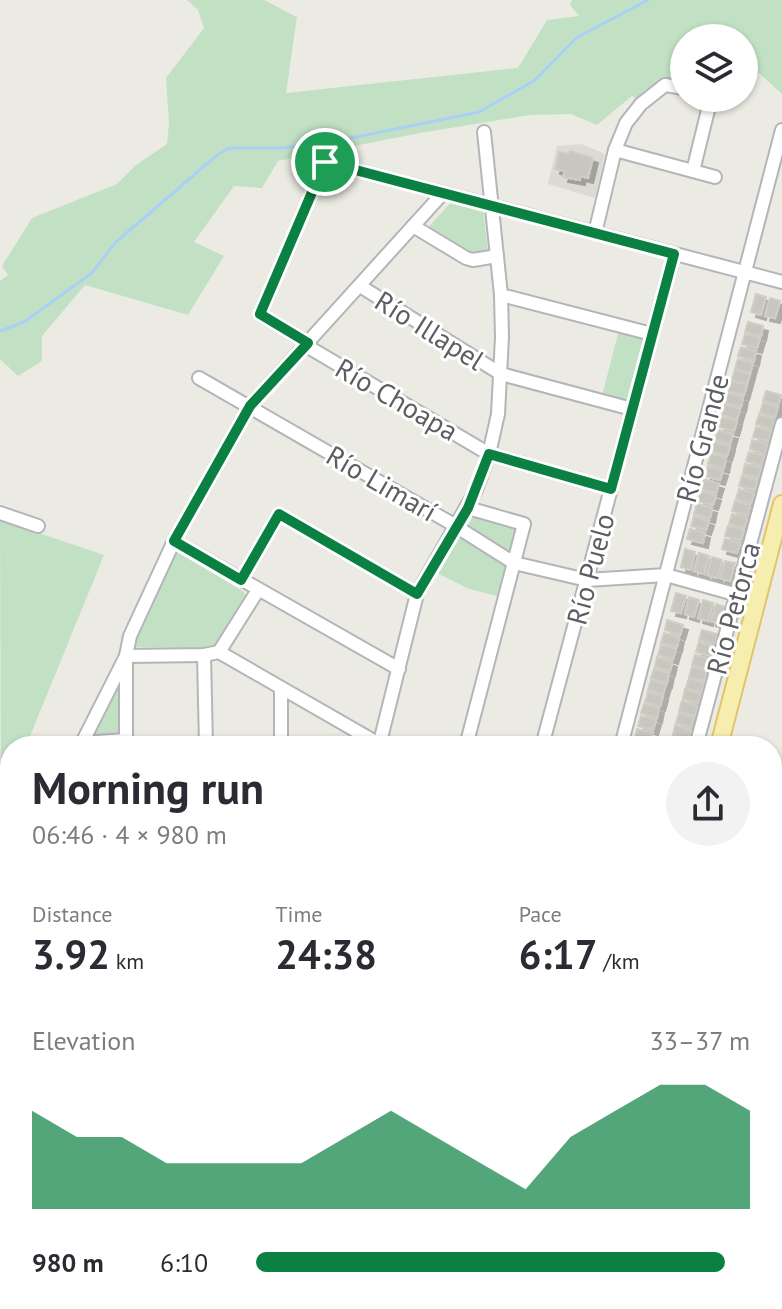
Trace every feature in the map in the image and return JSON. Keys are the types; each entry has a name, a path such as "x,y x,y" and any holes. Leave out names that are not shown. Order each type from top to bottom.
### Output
{"main road":[{"path":"723,736 782,504"}],"street":[{"path":"595,233 615,150 629,116 665,85 670,86"},
{"path":"693,171 708,112"},
{"name":"Río Grande","path":"624,736 782,130"},
{"path":"381,736 417,594 468,508 489,454 498,414 501,295 484,132"},
{"path":"615,150 715,177"},
{"name":"Río Choapa","path":"443,193 325,162 260,314 489,454 611,489"},
{"path":"126,736 126,656 130,636 174,541 250,406 443,193 782,282"},
{"path":"413,226 466,258 473,260 497,256"},
{"name":"Río Puelo","path":"545,736 674,254"},
{"name":"Río Illapel","path":"360,286 501,374 632,409"},
{"path":"501,295 652,334"},
{"name":"Río Limarí","path":"199,378 514,563 587,580 666,575 756,600"},
{"name":"Río Petorca","path":"699,736 782,424"},
{"path":"468,508 524,524 469,736"},
{"path":"0,513 38,526"},
{"path":"241,580 279,514 417,594"},
{"path":"174,541 399,669"},
{"path":"219,652 258,590"},
{"path":"126,656 219,652 363,736"},
{"path":"204,655 206,736"},
{"path":"86,736 126,656"},
{"path":"281,689 281,736"}],"shaded area":[{"path":"582,144 605,154 595,198 548,184 557,146"}],"green space":[{"path":"187,0 264,0 297,17 286,93 518,68 547,20 579,16 570,5 572,0 782,0 782,94 758,73 758,24 670,24 670,80 637,99 632,96 597,125 571,114 530,115 278,161 262,188 234,186 194,242 224,256 188,315 85,285 42,336 42,361 18,376 0,359 0,281 8,275 2,266 32,218 117,184 136,165 167,144 166,78 204,28 198,10"},
{"path":"453,200 483,208 488,252 470,255 425,231"},
{"path":"619,330 647,338 631,403 602,396"},
{"path":"475,513 520,526 511,556 466,528"},
{"path":"0,520 104,555 30,736 1,736"},
{"path":"460,533 510,564 501,597 469,589 437,573"},
{"path":"179,552 244,592 245,597 219,652 193,648 131,647 174,554"},
{"path":"120,673 120,736 88,736"}],"building":[{"path":"570,151 593,158 588,178 563,177 565,171 555,169 559,152 569,154"},
{"path":"756,294 766,297 761,315 751,312"},
{"path":"770,298 780,301 775,318 765,316"},
{"path":"748,322 763,326 761,336 745,332"},
{"path":"745,334 760,338 757,348 742,344"},
{"path":"741,347 756,351 754,361 738,356"},
{"path":"738,359 753,363 750,373 735,369"},
{"path":"735,370 750,374 747,384 732,380"},
{"path":"731,381 747,385 744,395 729,391"},
{"path":"766,391 781,395 778,405 763,401"},
{"path":"728,393 743,397 741,407 725,403"},
{"path":"763,403 778,407 775,417 760,413"},
{"path":"725,405 740,409 737,419 722,415"},
{"path":"759,415 774,419 772,429 756,424"},
{"path":"721,417 737,421 734,431 719,427"},
{"path":"756,427 771,431 768,441 753,437"},
{"path":"718,430 733,434 730,444 715,440"},
{"path":"752,440 768,444 765,454 750,449"},
{"path":"714,442 730,446 727,456 712,452"},
{"path":"749,452 764,456 761,466 746,461"},
{"path":"711,454 726,458 724,468 708,464"},
{"path":"745,464 761,468 758,478 743,474"},
{"path":"708,466 723,471 720,480 705,476"},
{"path":"742,476 757,480 755,490 739,486"},
{"path":"704,479 719,484 716,493 701,489"},
{"path":"739,489 754,493 751,503 736,499"},
{"path":"701,491 716,496 713,505 698,501"},
{"path":"735,501 750,505 748,515 732,511"},
{"path":"697,504 712,508 710,518 694,514"},
{"path":"732,514 747,518 744,528 729,524"},
{"path":"694,516 709,521 706,530 691,526"},
{"path":"728,526 744,530 741,540 725,536"},
{"path":"690,529 705,533 703,543 687,539"},
{"path":"725,539 740,543 737,553 722,549"},
{"path":"685,549 695,552 691,570 681,567"},
{"path":"699,553 709,556 704,574 694,571"},
{"path":"712,557 722,560 717,578 707,575"},
{"path":"725,561 735,563 730,581 720,578"},
{"path":"676,593 686,596 681,613 671,611"},
{"path":"689,597 699,600 694,617 685,614"},
{"path":"703,600 713,603 708,621 698,618"},
{"path":"716,604 725,607 721,624 711,621"},
{"path":"667,620 683,625 680,635 665,630"},
{"path":"702,630 717,634 715,644 699,640"},
{"path":"664,633 679,637 677,647 661,643"},
{"path":"699,642 714,647 711,656 696,652"},
{"path":"661,645 676,649 673,659 658,655"},
{"path":"695,655 710,659 708,669 692,665"},
{"path":"657,657 672,662 670,671 655,667"},
{"path":"692,667 707,671 704,681 689,677"},
{"path":"654,669 669,673 667,683 651,678"},
{"path":"689,678 704,683 701,692 686,688"},
{"path":"651,680 666,684 663,694 648,690"},
{"path":"685,689 701,694 698,703 683,699"},
{"path":"648,692 663,696 660,706 645,702"},
{"path":"682,701 697,706 695,716 679,711"},
{"path":"644,704 659,708 657,718 641,713"},
{"path":"679,713 694,717 691,727 676,723"},
{"path":"641,716 656,720 653,730 638,726"},
{"path":"675,725 691,730 689,736 673,735"},
{"path":"637,729 653,733 652,736 635,736"}],"waterway":[{"path":"0,331 24,322 92,273 115,243 229,148 322,144 479,112 535,80 576,38 648,0"}],"route":[{"path":"325,162 674,254 611,489 489,454 468,508 417,594 279,514 241,580 174,541 250,406 308,343 260,314 325,162"}]}
